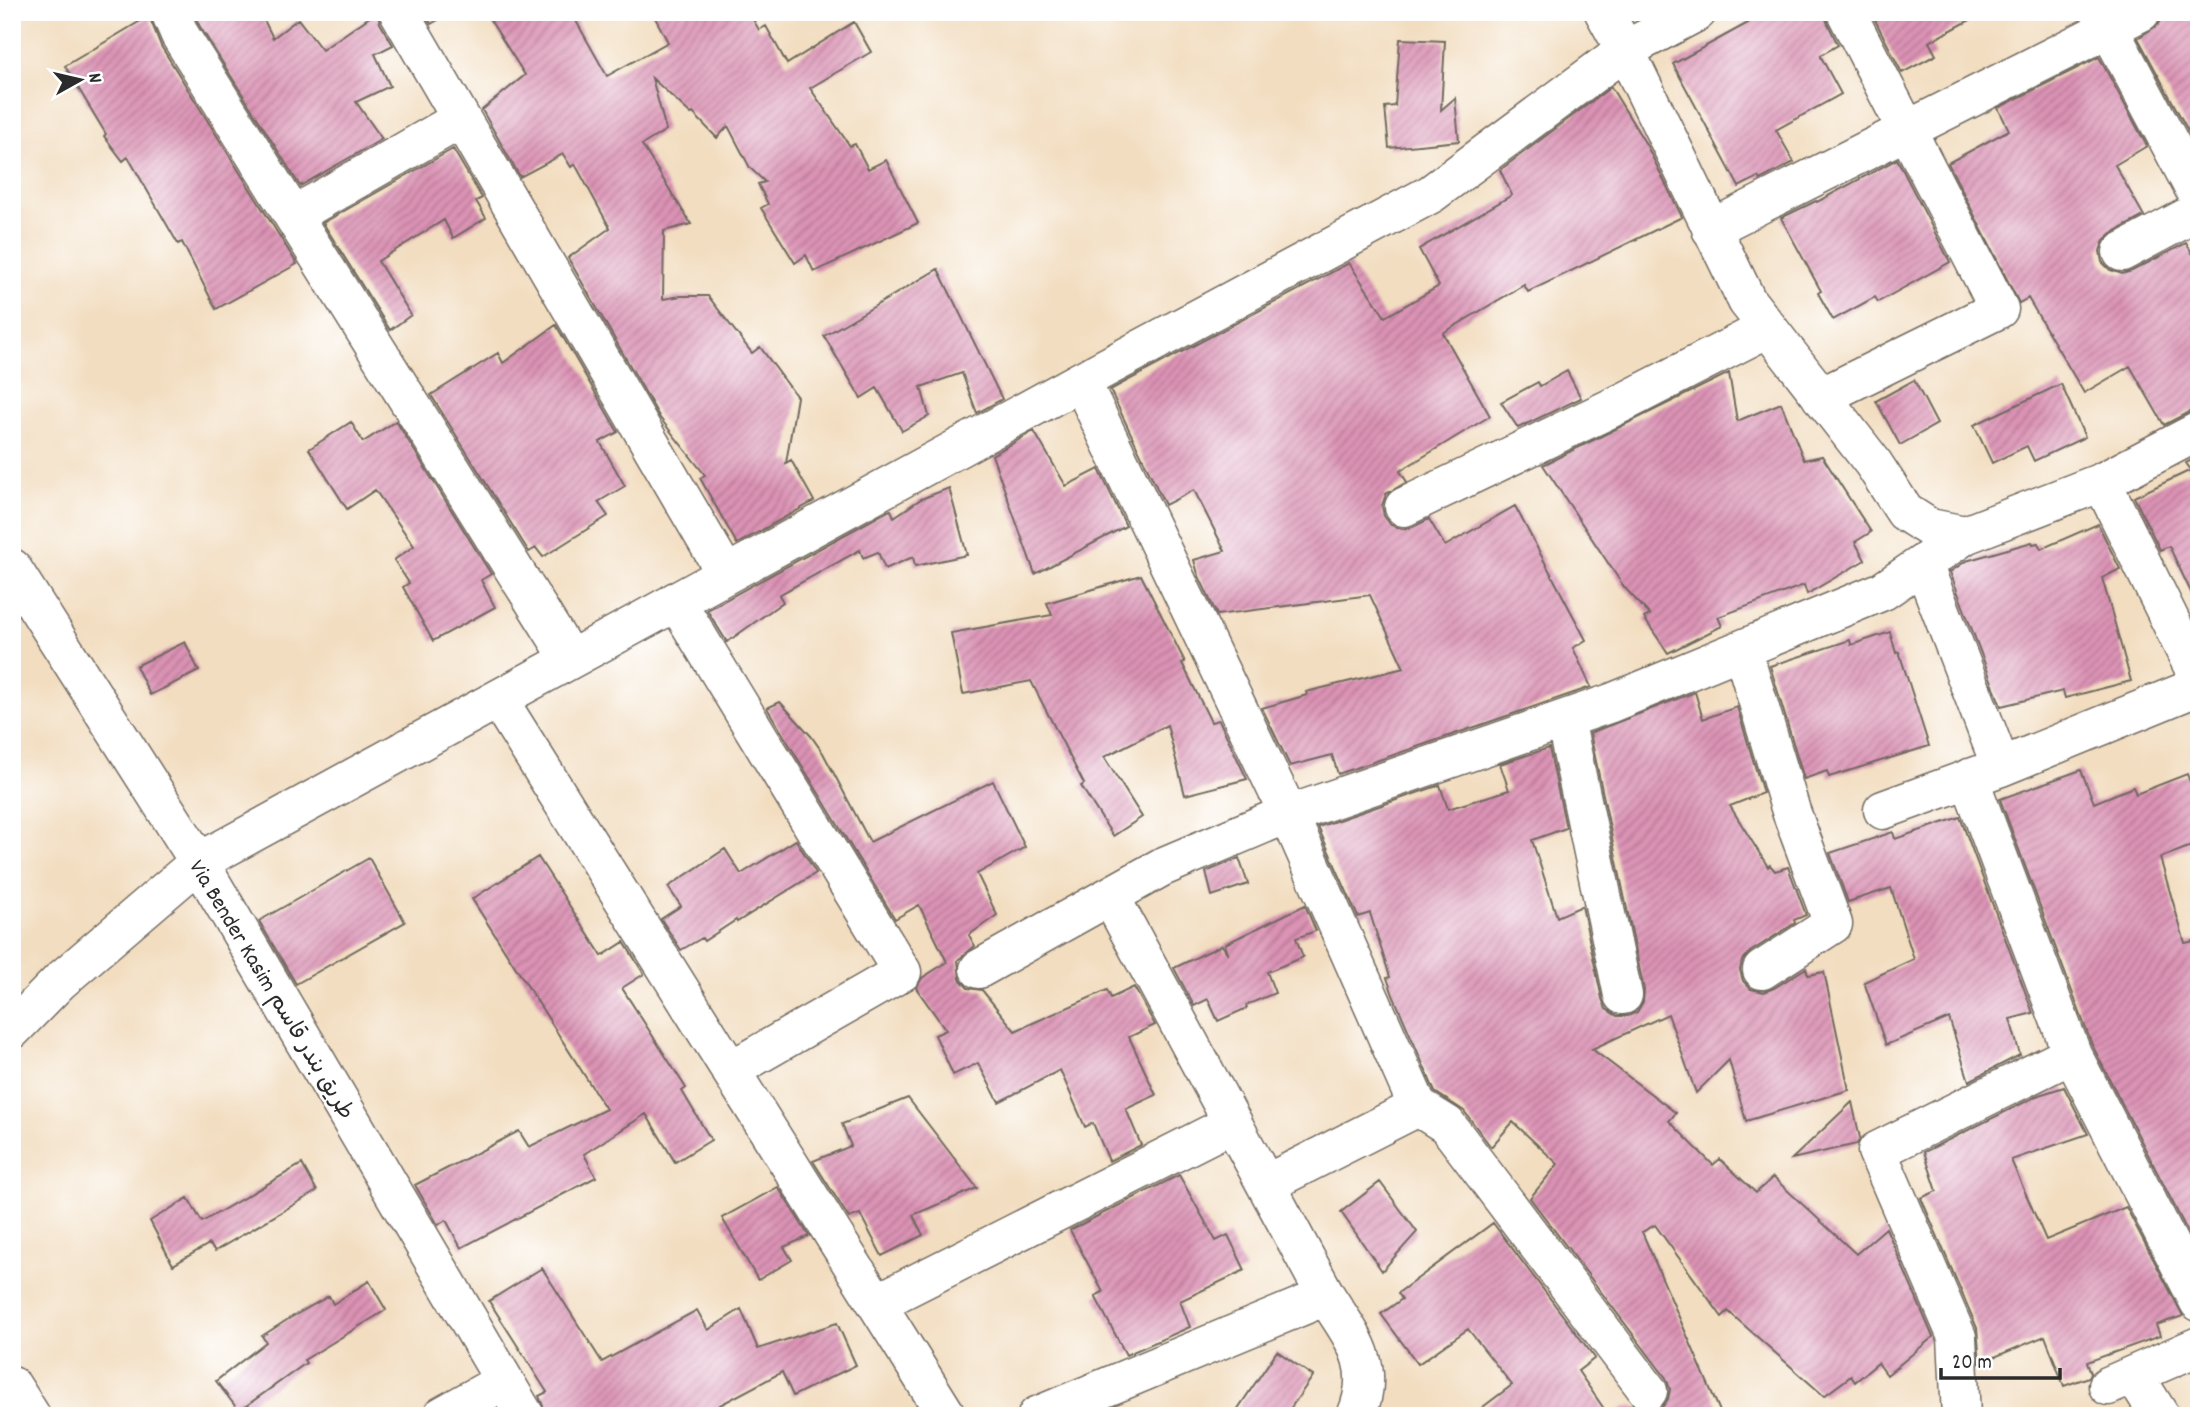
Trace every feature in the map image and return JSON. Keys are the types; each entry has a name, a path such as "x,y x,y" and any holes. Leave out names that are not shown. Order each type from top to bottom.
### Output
{"street":[{"path":"170,12 180,35 570,659"},
{"path":"399,12 726,574"},
{"path":"1604,12 1747,300 1872,463 1905,512 1930,528 1965,535"},
{"path":"12,1030 60,981 198,862 1081,381 1432,194 1625,50 1697,12"},
{"path":"1821,397 1999,309 1846,12"},
{"path":"1711,229 1907,130 2116,18 2199,198"},
{"path":"293,215 461,119"},
{"path":"2122,252 2199,211"},
{"path":"1404,507 1626,401 1768,328"},
{"path":"1081,381 1289,815 1418,1107 1447,1125 1648,1391"},
{"path":"979,969 1162,867 1289,815 1611,703 1883,591 1965,535 2102,482 2199,431"},
{"path":"2102,482 2199,679"},
{"path":"1923,564 2072,1054 2199,1302"},
{"name":"Via Bender Kasim طريق بندر قاسم","path":"12,568 198,862 524,1416"},
{"path":"676,601 902,972 731,1070"},
{"path":"1742,649 1791,811 1833,924 1762,970"},
{"path":"1883,810 1985,773 2199,686"},
{"path":"498,699 947,1416"},
{"path":"1565,719 1623,995"},
{"path":"1110,896 1326,1296 1361,1352 1365,1380 1362,1402 1356,1416"},
{"path":"1961,1416 1957,1337 1877,1150 2072,1054"},
{"path":"1266,1184 1418,1107"},
{"path":"877,1303 1233,1123"},
{"path":"1046,1414 1326,1296"},
{"path":"2160,1416 2121,1380 2199,1346"},
{"path":"442,1416 504,1381"},
{"path":"12,1386 31,1416"}],"building":[{"path":"194,12 260,12 273,38 298,19 322,50 377,12 393,45 375,54 390,86 356,102 382,139 300,186 199,25"},
{"path":"424,12 452,12 431,24"},
{"path":"485,12 571,12 607,76 668,42 652,12 749,12 759,30 766,26 787,64 854,22 871,52 810,88 850,146 855,144 868,169 886,160 918,223 814,272 806,255 795,263 761,208 768,204 758,184 765,182 750,168 728,126 717,138 652,78 666,130 642,145 691,224 664,231 663,299 708,296 752,353 760,347 797,397 786,463 791,460 814,501 737,544 700,478 705,475 660,418 568,258 610,228 575,164 571,167 563,154 520,177 482,110 525,75"},
{"path":"1742,12 1824,12 1838,45 1821,57 1841,94 1776,130 1794,162 1760,180 1758,177 1739,187 1673,64 1748,23"},
{"path":"1871,12 1985,12 1929,42 1936,55 1902,73"},
{"path":"2166,12 2199,12 2199,151 2138,38 2159,24"},
{"path":"149,16 161,46 297,264 216,309 182,242 178,244 128,157 123,161 104,136 106,134 65,66"},
{"path":"1400,39 1445,41 1441,110 1455,98 1459,141 1389,148 1385,107 1395,106"},
{"path":"2099,57 2147,146 2115,165 2144,216 2104,240 2100,251 2102,262 2110,270 2122,274 2186,243 2199,264 2199,409 2164,425 2130,366 2084,393 2028,298 2019,303 1948,163 2009,130 1998,108"},
{"path":"1611,87 1647,146 1682,217 1528,292 1524,285 1443,333 1490,416 1400,471 1407,482 1386,494 1382,506 1384,516 1391,525 1402,529 1429,519 1445,546 1515,506 1586,640 1573,648 1591,687 1338,774 1332,755 1290,766 1262,708 1307,695 1306,692 1404,668 1370,595 1217,615 1194,560 1225,551 1194,490 1165,505 1110,390 1349,263 1385,317 1439,286 1419,249 1512,195 1500,170"},
{"path":"453,149 482,198 476,201 486,218 453,238 444,220 378,261 411,315 390,330 323,223"},
{"path":"1897,159 1950,262 1878,302 1875,297 1833,320 1818,293 1821,291 1781,218"},
{"path":"938,269 1002,399 977,413 962,373 921,387 929,416 902,431 877,388 861,398 824,336"},
{"path":"556,325 618,432 600,442 625,486 598,502 608,516 543,557 536,548 529,552 431,395 498,353 503,363"},
{"path":"1567,371 1581,398 1518,428 1501,402 1538,382 1540,386"},
{"path":"1729,373 1737,421 1781,403 1804,460 1822,456 1871,532 1855,542 1865,560 1807,594 1804,585 1718,617 1722,626 1668,653 1644,618 1650,615 1624,587 1543,465"},
{"path":"1914,380 1937,424 1900,445 1876,401"},
{"path":"2061,384 2085,437 2034,461 2027,446 1992,463 1974,425"},
{"path":"396,421 491,574 481,580 495,607 433,641 403,587 409,583 394,560 414,546 375,490 347,509 309,449 351,422 363,442"},
{"path":"1034,431 1066,486 1099,469 1126,526 1035,574 992,455"},
{"path":"2199,456 2199,609 2169,546 2160,550 2134,497 2191,470 2186,463"},
{"path":"949,488 967,555 915,566 913,557 885,569 878,552 863,558 860,550 779,595 783,602 727,642 707,610 888,511 891,510 894,517 921,499"},
{"path":"2098,524 2120,569 2102,578 2131,681 2065,698 2063,691 2001,706 1950,572 1966,561 2032,542 2038,543 2041,549"},
{"path":"1141,575 1185,662 1182,663 1211,722 1219,720 1247,779 1185,795 1167,725 1104,757 1142,817 1113,836 1081,786 1084,784 1031,681 963,694 951,633 1052,615 1047,603"},
{"path":"1890,632 1929,746 1829,777 1827,771 1804,779 1770,666 1850,640 1851,645"},
{"path":"185,642 199,671 150,695 136,666"},
{"path":"1695,692 1703,719 1737,707 1763,793 1730,806 1768,867 1770,865 1775,871 1788,867 1806,915 1794,920 1795,923 1750,952 1742,961 1740,970 1743,981 1751,989 1764,992 1806,968 1808,975 1824,972 1849,1090 1746,1121 1729,1060 1696,1093 1668,1014 1592,1049 1676,1113 1669,1121 1713,1165 1720,1159 1756,1193 1773,1177 1856,1254 1886,1228 1933,1337 1887,1375 1878,1363 1855,1382 1851,1376 1824,1396 1728,1311 1722,1317 1655,1225 1642,1232 1722,1416 1612,1416 1611,1413 1632,1405 1640,1411 1650,1413 1661,1409 1668,1399 1670,1389 1666,1378 1530,1198 1558,1164 1513,1122 1491,1147 1464,1111 1435,1092 1393,995 1370,913 1358,917 1318,827 1440,785 1448,809 1509,790 1500,764 1549,748 1566,828 1532,840 1557,917 1582,906 1606,1009 1617,1016 1628,1016 1637,1012 1643,1002 1644,990 1590,733"},
{"path":"780,702 823,753 870,842 993,781 1025,847 977,874 997,915 969,935 975,946 958,960 960,979 968,988 982,990 1015,1031 1107,990 1111,998 1134,987 1155,1025 1129,1037 1156,1095 1126,1109 1141,1145 1109,1161 1093,1123 1085,1127 1060,1070 999,1102 978,1063 953,1075 935,1035 946,1030 916,988 922,978 947,962 919,905 895,919 767,708"},
{"path":"2081,770 2094,803 2133,787 2136,794 2187,774 2199,805 2199,843 2160,858 2185,943 2199,940 2199,1254 2092,1045 2000,799"},
{"path":"1960,817 2033,1013 2010,1019 2020,1055 1969,1081 1949,1018 1886,1045 1864,982 1914,959 1891,888 1848,902 1830,853 1893,832 1895,839"},
{"path":"796,840 816,873 704,941 702,938 681,950 661,919 681,906 668,887 725,849 741,874"},
{"path":"538,857 602,956 624,942 644,974 622,988 686,1088 682,1091 711,1140 675,1162 646,1114 584,1154 596,1177 461,1248 446,1220 438,1225 415,1185 519,1131 529,1147 606,1109 472,899"},
{"path":"369,858 405,922 296,984 259,921"},
{"path":"1239,858 1248,884 1212,896 1206,872"},
{"path":"1305,905 1316,931 1296,938 1303,957 1267,972 1275,993 1218,1021 1208,999 1194,1006 1174,968 1222,945 1228,954 1225,944"},
{"path":"2064,1087 2088,1134 2011,1160 2046,1240 2126,1207 2183,1316 2156,1325 2160,1336 2087,1362 2091,1373 2089,1377 2064,1386 2045,1336 1980,1363 1977,1328 1921,1198 1937,1191 1924,1152 2039,1095"},
{"path":"908,1098 977,1188 913,1215 923,1235 882,1256 860,1214 849,1218 813,1161 851,1146 842,1124"},
{"path":"1852,1102 1860,1138 1857,1144 1792,1159"},
{"path":"302,1164 317,1191 215,1251 209,1244 173,1265 150,1221 188,1198 202,1222"},
{"path":"1179,1175 1216,1241 1228,1235 1245,1270 1180,1301 1190,1327 1126,1355 1095,1296 1103,1292 1070,1230"},
{"path":"1380,1182 1417,1232 1382,1271 1341,1212"},
{"path":"778,1187 809,1236 784,1247 792,1260 758,1280 722,1218"},
{"path":"1493,1223 1595,1358 1578,1371 1609,1416 1471,1416 1512,1385 1468,1329 1418,1364 1381,1314 1402,1299 1398,1293"},
{"path":"542,1268 602,1362 697,1310 708,1330 741,1309 758,1349 837,1323 856,1365 793,1396 782,1372 720,1405 726,1416 547,1416 539,1396 547,1392 489,1301"},
{"path":"369,1281 386,1310 304,1360 306,1363 239,1411 216,1381 266,1342 262,1336 329,1296 333,1304"},
{"path":"1277,1351 1313,1376 1285,1416 1233,1416"}]}
